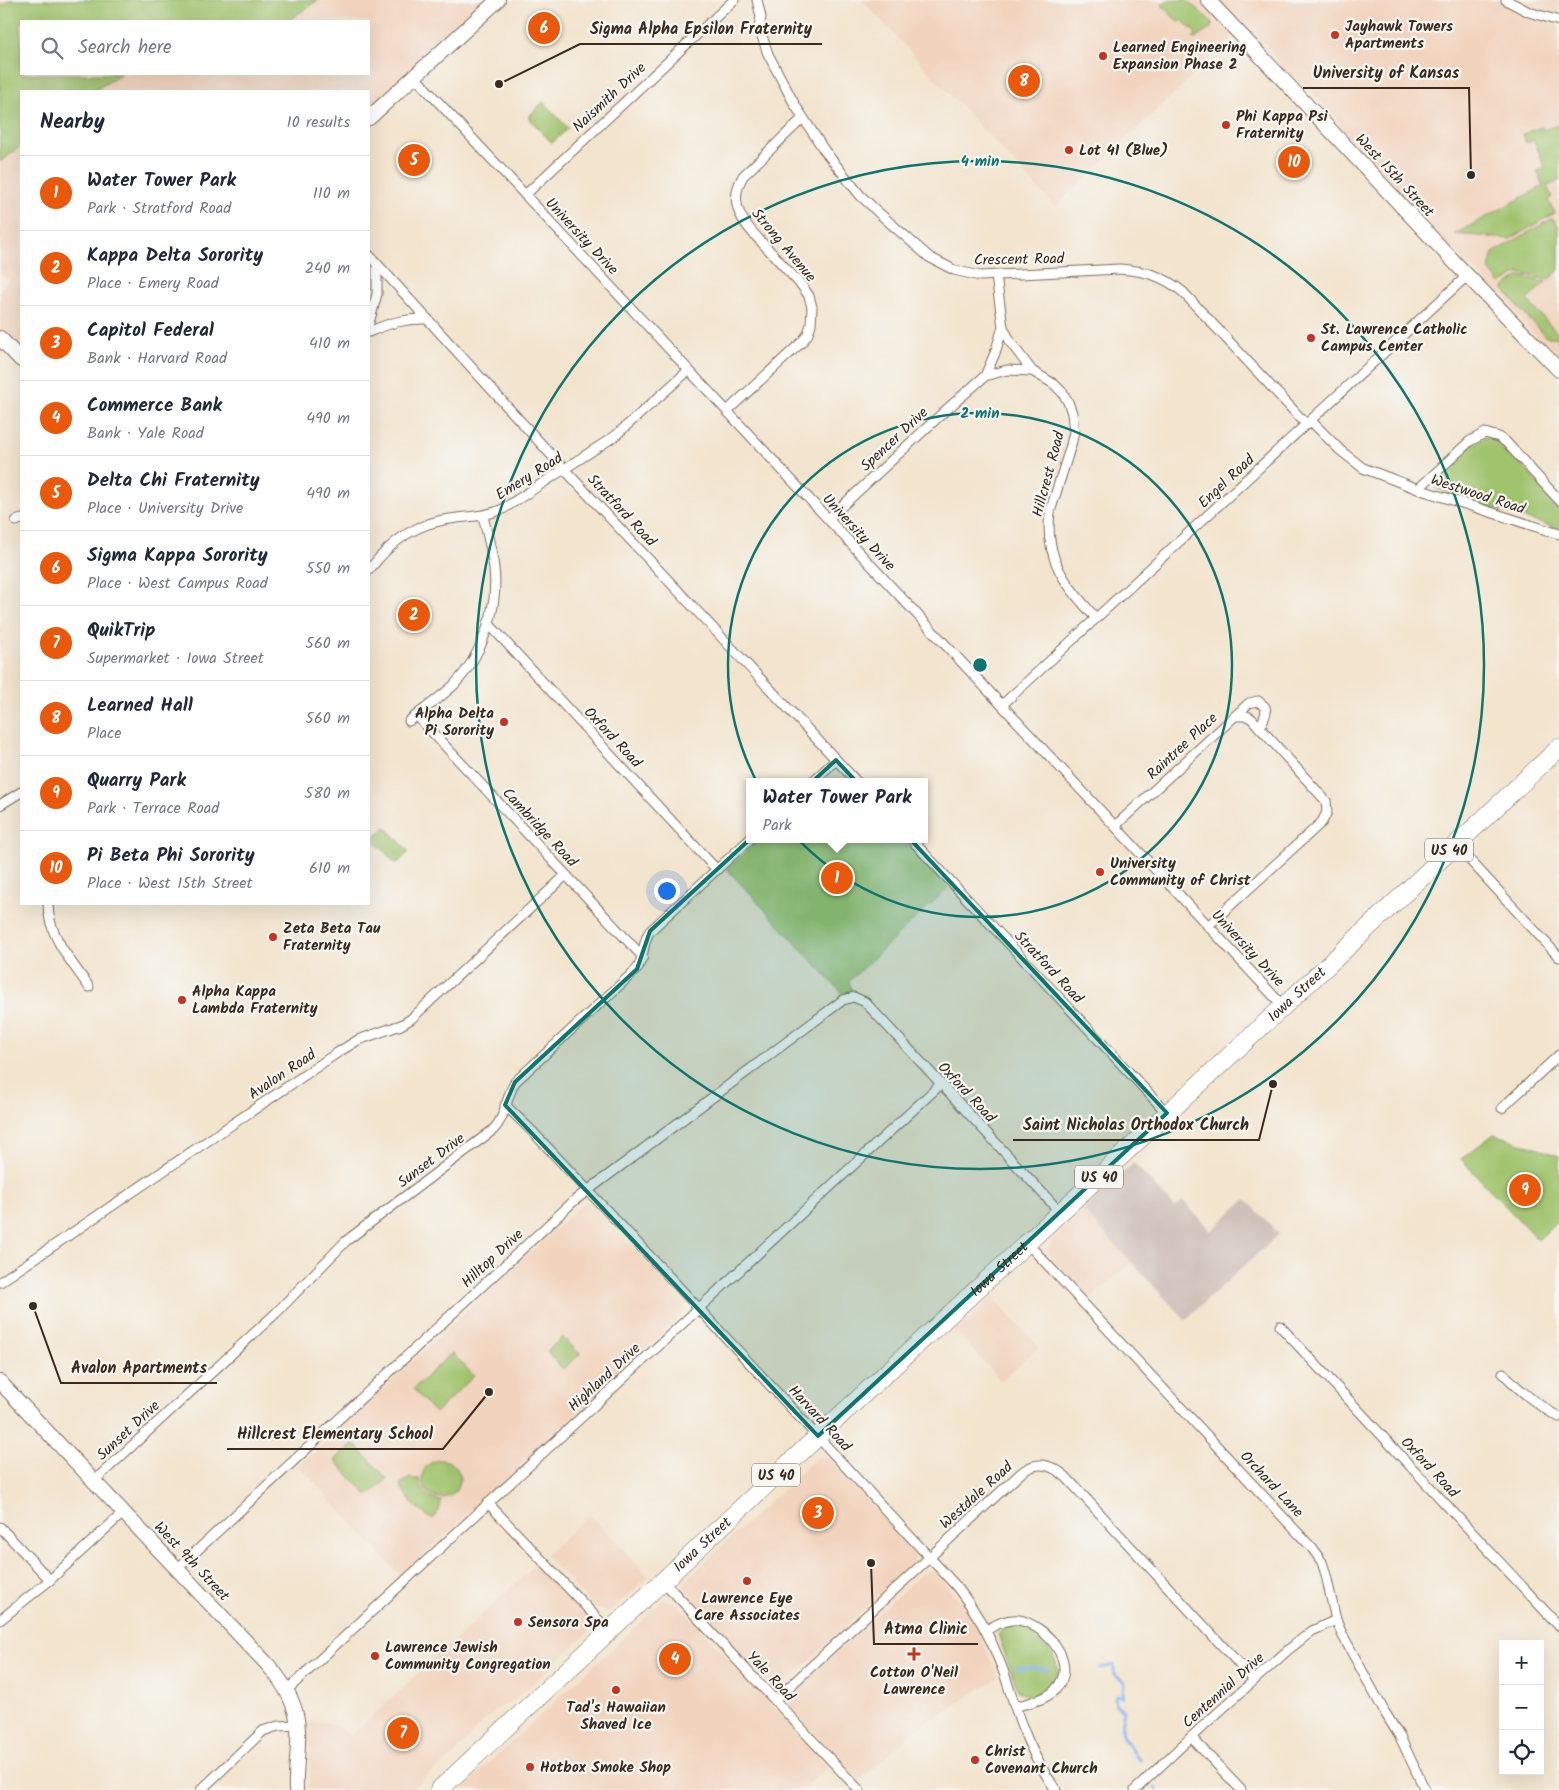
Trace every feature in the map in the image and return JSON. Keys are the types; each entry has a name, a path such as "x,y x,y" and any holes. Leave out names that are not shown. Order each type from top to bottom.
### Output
{"highway":[{"name":"Iowa Street","path":"439,1790 1559,748"}],"street":[{"name":"Naismith Drive","path":"524,195 734,0"},
{"name":"Crescent Road","path":"758,0 761,17 759,27 772,62 782,84 824,150 860,195 929,257 943,266 966,274 980,276 1120,269 1142,271 1159,276 1183,292 1309,423"},
{"name":"West 15th Street","path":"1208,0 1559,370"},
{"path":"1506,0 1528,12 1559,21"},
{"path":"370,117 494,1"},
{"name":"University Drive","path":"414,76 1283,1006"},
{"name":"Strong Avenue","path":"727,411 802,342 811,324 812,307 809,296 747,227 740,213 736,196 738,185 743,176 803,118"},
{"name":"Stratford Road","path":"370,257 565,470 853,778"},
{"path":"370,319 377,294 377,265"},
{"name":"Engel Road","path":"1002,705 1468,275"},
{"name":"Hillcrest Road","path":"996,276 1003,327 1021,358 1032,371 1054,384 1066,398 1072,413 1074,432 1050,512 1048,526 1049,541 1059,572 1069,587 1096,618"},
{"path":"370,332 396,321 411,318 428,319"},
{"name":"Spencer Drive","path":"828,519 985,376 1003,327"},
{"path":"0,338 20,359"},
{"name":"Emery Road","path":"370,569 379,557 399,539 422,525 438,520 482,516 503,509 616,436 689,370"},
{"name":"Hillcrest Road","path":"985,376 1007,370 1032,371"},
{"name":"Westwood Road","path":"1309,423 1341,452 1363,468 1559,534"},
{"name":"Westwood Road","path":"1418,488 1478,435 1492,433 1506,442 1559,500"},
{"path":"482,516 494,569 495,588 488,623"},
{"name":"Cambridge Road","path":"488,623 484,638 468,668 446,693 413,718 566,875 643,958"},
{"name":"Oxford Road","path":"488,623 717,870"},
{"path":"1235,716 1249,702 1258,701 1265,707 1266,713 1260,728"},
{"name":"Raintree Place","path":"1115,826 1235,716 1247,716 1260,728 1326,801 1328,808 1322,822 1208,926"},
{"path":"816,778 836,760"},
{"path":"0,805 20,793"},
{"name":"Sunset Drive","path":"94,1481 276,1313 346,1241 493,1130 500,1122 514,1082 637,969 643,958 645,942 650,931 746,843"},
{"name":"Stratford Road","path":"915,843 1167,1113"},
{"path":"1455,844 1559,957"},
{"name":"Avalon Road","path":"0,1282 336,1053 358,1040 401,1025 412,1019 566,875"},
{"path":"48,905 50,924 55,935 89,987"},
{"name":"Oxford Road","path":"850,997 859,998 865,1002 1061,1213"},
{"name":"Hilltop Drive","path":"177,1569 587,1190 843,1000 850,997"},
{"path":"1502,1108 1559,1055"},
{"name":"Highland Drive","path":"287,1690 941,1084"},
{"name":"Harvard Road","path":"505,1105 699,1308 957,1587 986,1630 1000,1662 1030,1745 1056,1790"},
{"name":"Orchard Lane","path":"1028,1244 1312,1548 1322,1562 1336,1620 1384,1712 1400,1736 1425,1790"},
{"name":"Oxford Road","path":"1280,1326 1559,1626"},
{"path":"1503,1373 1532,1400 1559,1417"},
{"name":"West 9th Street","path":"0,1382 283,1683 298,1725 296,1790"},
{"name":"Westdale Road","path":"775,1700 1025,1469 1041,1464 1052,1466 1066,1477 1254,1680"},
{"path":"488,1503 609,1631"},
{"path":"0,1620 50,1580 124,1512"},
{"path":"0,1528 50,1580"},
{"name":"Yale Road","path":"663,1581 859,1790"},
{"path":"986,1630 1010,1620 1018,1620 1030,1624 1045,1634 1058,1648 1062,1656 1062,1675 1054,1691 1047,1696 1015,1707"},
{"name":"Centennial Drive","path":"1135,1790 1254,1680 1303,1638 1323,1625 1336,1620"},
{"path":"201,1790 263,1731 278,1726 298,1725"},
{"path":"1191,1737 1241,1790"}],"highlighted area":[{"path":"836,760 1167,1113 818,1436 505,1105 515,1082 637,969 650,931"}],"shaded area":[{"path":"0,0 488,0 370,109 370,90 20,90 20,351 0,330 0,288 9,280 0,274"},
{"path":"862,0 1559,0 1559,352 1545,346 1472,267 1439,236 1346,136 1336,118 1306,85 1286,73 1269,49 1247,24 1055,207"},
{"path":"1134,1163 1175,1208 1183,1201 1211,1231 1246,1199 1279,1234 1185,1320 1083,1210"},
{"path":"588,1203 593,1205 682,1299 686,1310 401,1576 299,1466 582,1204"},
{"path":"1083,1210 1131,1262 1089,1300 1051,1258 1048,1249 1051,1242"},
{"path":"992,1296 1039,1347 1001,1381 955,1330"},
{"path":"826,1457 830,1460 912,1547 916,1557 912,1564 783,1685 771,1686 686,1594 683,1587 686,1580 816,1458"},
{"path":"590,1514 648,1576 613,1609 606,1613 594,1607 546,1555"},
{"path":"536,1564 588,1618 590,1625 588,1632 514,1701 497,1709 476,1729 451,1759 426,1776 410,1790 309,1790 310,1754 307,1723 323,1722 332,1724 343,1729 351,1736 438,1654 441,1657 446,1652 445,1650"},
{"path":"930,1570 937,1574 967,1611 980,1635 998,1678 918,1728 859,1781 790,1707 788,1698 922,1573"},
{"path":"666,1600 676,1603 828,1766 802,1790 460,1790 662,1602"}],"green space":[{"path":"9,0 318,0 289,20 20,20 20,75 119,75 96,90 20,90 20,147 0,162 0,4 2,6"},
{"path":"1167,0 1186,0 1210,20 1211,28 1195,39 1193,38 1196,34 1182,20 1179,23 1162,5"},
{"path":"543,102 568,128 552,143 528,117"},
{"path":"1559,125 1559,181 1547,186 1552,197 1548,200 1555,213 1510,239 1455,234 1543,186 1537,171 1545,168 1534,140 1526,143 1523,134 1542,127 1543,130"},
{"path":"1553,218 1559,227 1559,270 1548,280 1519,273 1500,284 1489,269 1493,253"},
{"path":"1520,276 1546,282 1527,300 1559,335 1559,341 1556,337 1546,337 1503,288"},
{"path":"1488,437 1498,441 1506,448 1559,506 1559,529 1436,489 1436,482 1439,476 1451,462 1475,443"},
{"path":"386,827 409,852 396,864 373,839"},
{"path":"755,843 906,843 948,888 849,981 852,992 843,994 727,869"},
{"path":"1494,1134 1559,1156 1559,1220 1538,1240 1461,1159"},
{"path":"563,1337 580,1354 563,1369 547,1351"},
{"path":"452,1353 474,1376 435,1413 413,1389"},
{"path":"354,1443 387,1479 368,1496 335,1460"},
{"path":"441,1460 454,1466 460,1479 454,1492 441,1498 428,1492 422,1479 428,1466"},
{"path":"410,1478 419,1479 421,1487 426,1494 441,1501 439,1511 433,1519 422,1512 403,1490 400,1484"},
{"path":"1018,1626 1039,1638 1054,1658 1057,1668 1056,1678 1050,1686 1032,1695 1025,1695 1018,1691 998,1634 1009,1627"}],"waterway":[{"path":"1100,1668 1114,1665 1114,1674 1124,1682 1123,1697 1117,1695 1115,1698 1116,1705 1124,1711 1122,1719 1124,1737 1140,1760"},
{"path":"1017,1668 1048,1669"}],"place":[{"name":"Sigma Kappa Sorority","path":"544,28"},
{"name":"Jayhawk Towers Apartments","path":"1335,35"},
{"name":"Learned Engineering Expansion Phase 2","path":"1103,56"},
{"name":"Learned Hall","path":"1024,81"},
{"name":"Sigma Alpha Epsilon Fraternity","path":"499,84"},
{"name":"Phi Kappa Psi Fraternity","path":"1226,125"},
{"name":"Lot 41 (Blue)","path":"1069,150"},
{"name":"Delta Chi Fraternity","path":"414,160"},
{"name":"Pi Beta Phi Sorority","path":"1294,162"},
{"name":"University of Kansas","path":"1471,175"},
{"name":"St. Lawrence Catholic Campus Center","path":"1311,338"},
{"name":"Kappa Delta Sorority","path":"414,615"},
{"name":"Alpha Delta Pi Sorority","path":"504,722"},
{"name":"University Community of Christ","path":"1100,872"},
{"name":"Water Tower Park","path":"837,878"},
{"name":"Zeta Beta Tau Fraternity","path":"273,937"},
{"name":"Alpha Kappa Lambda Fraternity","path":"182,1000"},
{"name":"Saint Nicholas Orthodox Church","path":"1273,1084"},
{"name":"Quarry Park","path":"1525,1190"},
{"name":"Avalon Apartments","path":"33,1306"},
{"name":"Hillcrest Elementary School","path":"489,1392"},
{"name":"Capitol Federal","path":"818,1513"},
{"name":"Atma Clinic","path":"871,1563"},
{"name":"Lawrence Eye Care Associates","path":"747,1581"},
{"name":"Sensora Spa","path":"518,1622"},
{"name":"Cotton O'Neil Lawrence","path":"914,1654"},
{"name":"Lawrence Jewish Community Congregation","path":"375,1656"},
{"name":"Commerce Bank","path":"675,1659"},
{"name":"Tad's Hawaiian Shaved Ice","path":"616,1690"},
{"name":"QuikTrip","path":"403,1733"},
{"name":"Christ Covenant Church","path":"975,1760"},
{"name":"Hotbox Smoke Shop","path":"530,1767"}]}
